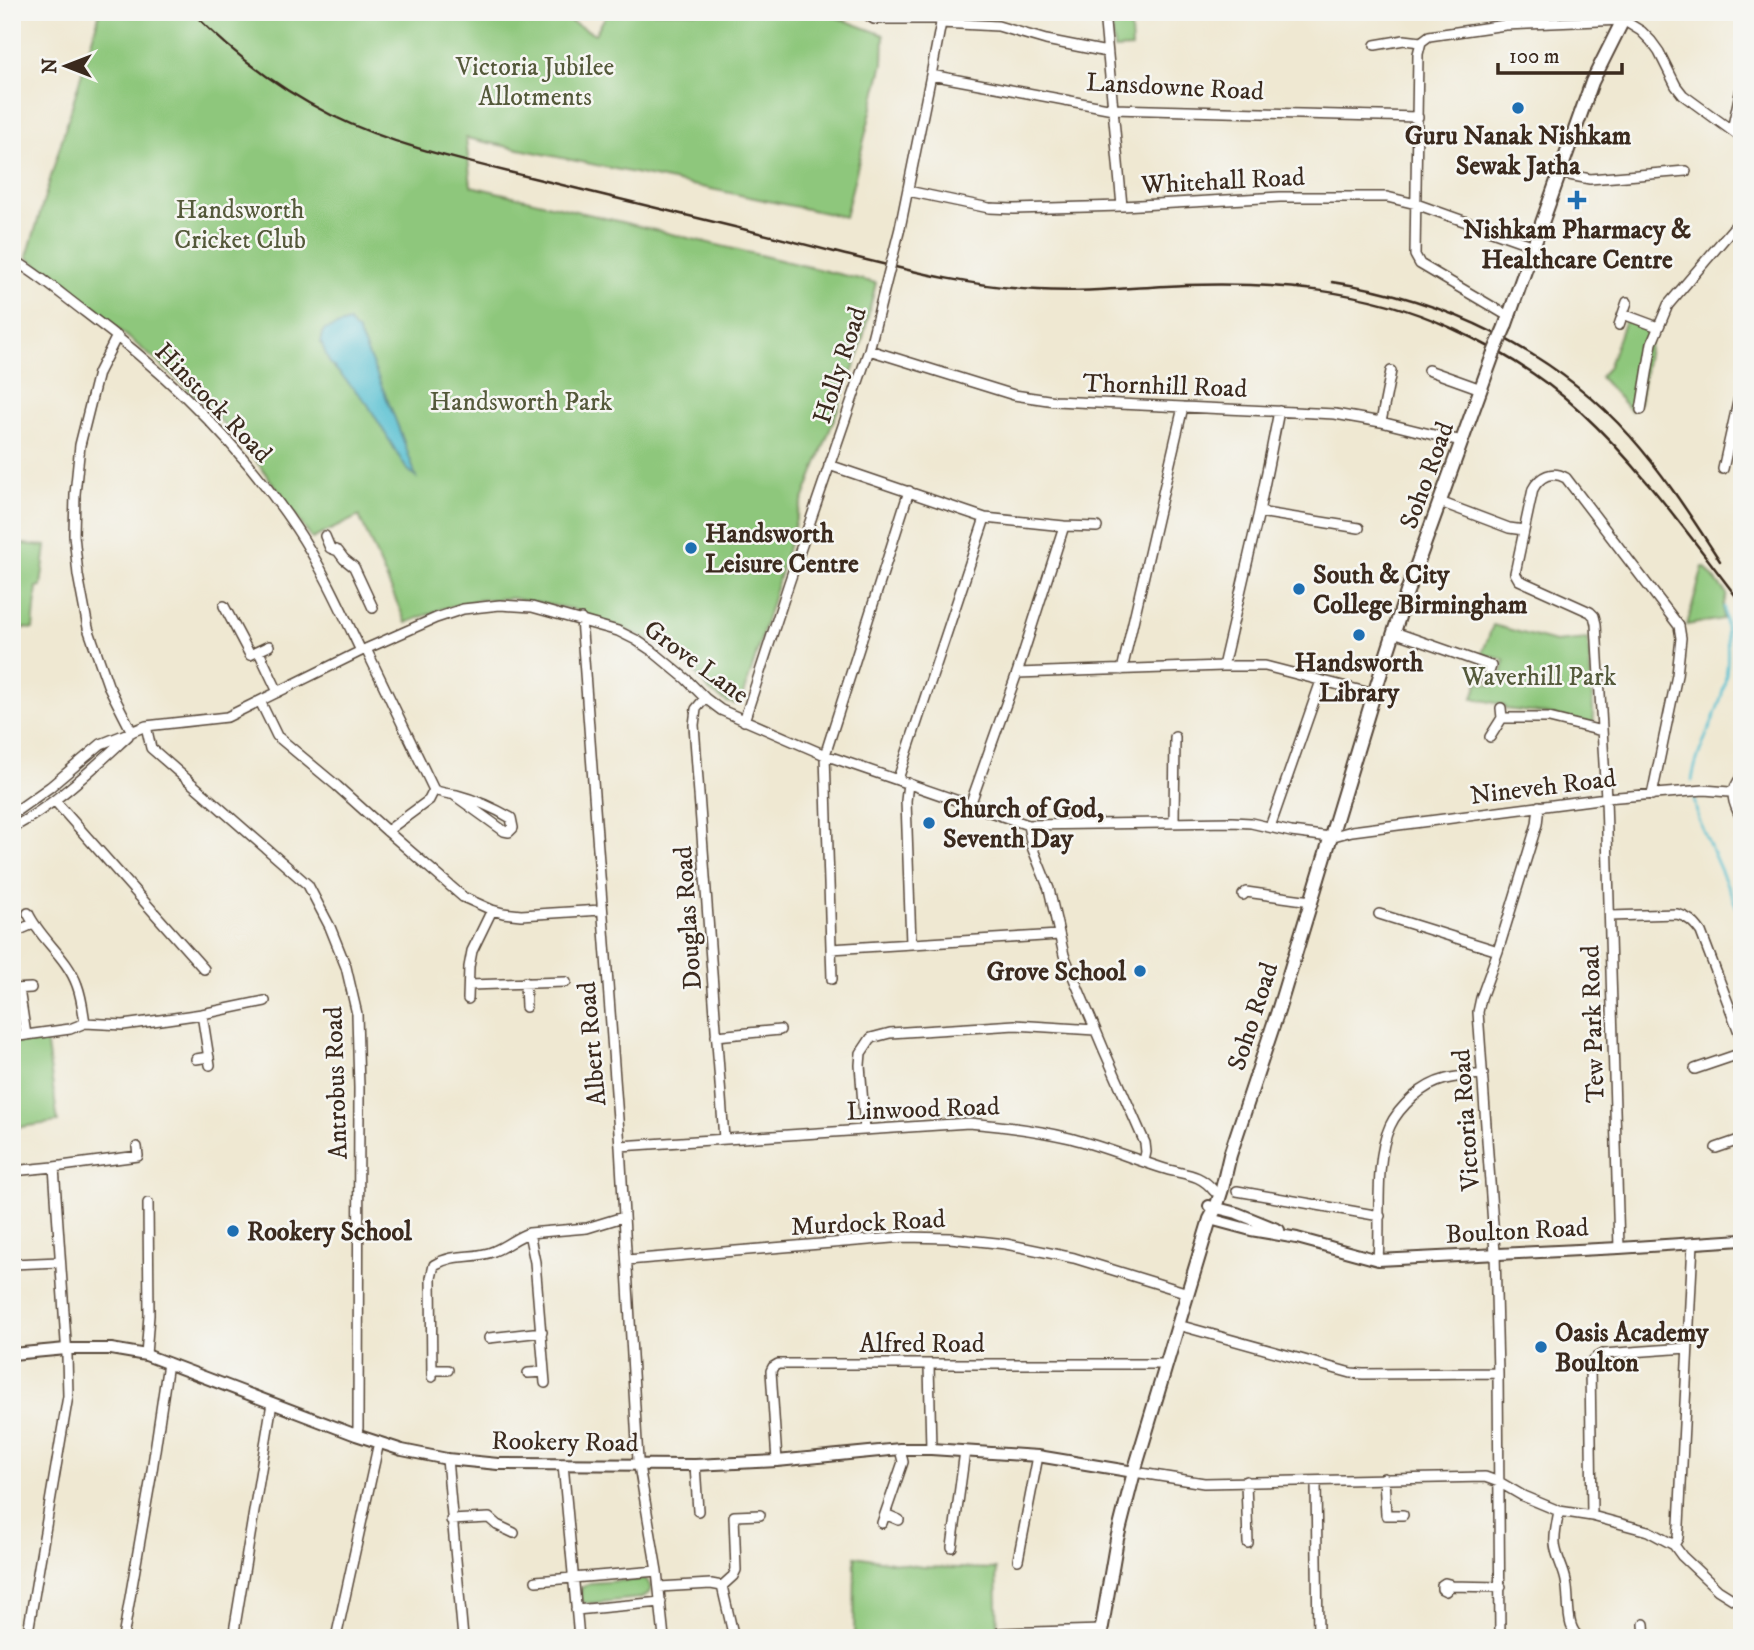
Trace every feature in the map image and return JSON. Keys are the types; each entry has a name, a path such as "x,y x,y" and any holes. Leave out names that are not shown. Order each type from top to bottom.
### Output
{"highway":[{"name":"Soho Road","path":"1212,1211 1214,1191 1230,1155 1278,1010 1394,632 1592,82 1622,15"},
{"name":"Soho Road","path":"1104,1635 1117,1539 1134,1472 1212,1211 1223,1189 1230,1155"}],"main road":[{"name":"Boulton Road","path":"1212,1211 1251,1230 1297,1238 1378,1260 1742,1240"},
{"name":"Rookery Road","path":"12,1353 111,1349 146,1355 356,1435 402,1450 447,1460 498,1464 695,1465 931,1449 1038,1456 1134,1472"}],"street":[{"path":"867,12 874,19 941,18 998,26 1046,40 1107,52"},
{"path":"1104,12 1122,206"},
{"path":"1592,20 1601,12"},
{"path":"1506,322 1420,264 1415,255 1418,54 1421,42 1429,36 1505,25 1592,20 1622,15 1651,41 1683,95 1742,138"},
{"name":"Holly Road","path":"744,721 869,350 900,228 941,18"},
{"path":"1375,45 1404,40 1421,42"},
{"name":"Lansdowne Road","path":"932,75 1113,108 1418,117"},
{"path":"1732,130 1742,84"},
{"path":"1559,173 1590,179 1686,171"},
{"name":"Whitehall Road","path":"908,191 989,208 1014,209 1280,197 1387,197 1416,204 1534,246"},
{"path":"1642,410 1650,353 1668,305 1742,218"},
{"name":"Hinstock Road","path":"12,259 117,336 177,387 237,449 278,502 314,556 434,790"},
{"path":"1619,325 1626,302"},
{"path":"1623,314 1658,327"},
{"path":"117,336 98,373 80,445 74,535 88,628 108,685 132,732"},
{"name":"Thornhill Road","path":"869,350 1014,395 1055,401 1335,414 1463,441"},
{"path":"1428,370 1481,389"},
{"path":"1381,422 1391,371"},
{"path":"1723,469 1742,384"},
{"path":"1122,670 1183,407"},
{"path":"1223,666 1259,512 1279,411"},
{"path":"829,466 985,518 1097,527"},
{"path":"1440,502 1510,528 1524,530 1537,482 1548,474 1566,478 1679,626 1681,638 1677,675 1651,795"},
{"path":"832,979 825,755 909,491"},
{"path":"1259,512 1359,528"},
{"path":"911,944 903,781 985,518"},
{"path":"970,806 1017,673 1064,526"},
{"name":"Tew Park Road","path":"1524,530 1515,569 1517,578 1590,612 1594,615 1596,624 1606,798 1619,1248"},
{"path":"325,536 330,548 338,551 354,567 373,608"},
{"path":"314,556 330,548"},
{"name":"Grove Lane","path":"12,814 50,787 101,744 146,726 227,717 363,650 436,618 455,611 500,605 550,611 618,631 636,640 668,663 721,710 744,721 825,755 1028,825 1232,822 1330,837"},
{"path":"224,606 250,655 269,646"},
{"name":"Albert Road","path":"581,620 620,1146 638,1465 657,1571 664,1638"},
{"path":"1394,632 1491,666 1486,681"},
{"path":"259,652 278,692"},
{"path":"1017,673 1265,666 1374,694"},
{"path":"1270,827 1321,681"},
{"name":"Douglas Road","path":"705,698 696,709 694,725 724,1139"},
{"path":"260,701 277,736 463,897 492,910 521,915 601,910"},
{"path":"1490,737 1502,713 1549,718 1602,731"},
{"name":"Antrobus Road","path":"146,726 151,748 308,885 330,926 346,967 357,1014 359,1088 356,1435"},
{"name":"Grove Lane","path":"12,828 55,801 132,732"},
{"path":"1174,822 1175,737"},
{"path":"1742,776 1736,783 1737,793 1733,803 1742,820"},
{"path":"387,831 429,800 434,790 454,794 475,800 503,813 511,818 513,828 509,832 504,831 454,794"},
{"name":"Nineveh Road","path":"1330,837 1352,831 1606,798 1704,790 1737,793"},
{"path":"55,801 204,969"},
{"name":"Victoria Road","path":"1500,1638 1495,1253 1478,1012 1536,824 1539,806"},
{"path":"1028,825 1032,847 1049,889 1064,955 1145,1143 1144,1161"},
{"path":"1244,895 1246,892 1311,901"},
{"path":"468,999 472,951 492,910"},
{"path":"28,913 33,924 77,983 85,1023"},
{"path":"1380,914 1498,951"},
{"path":"1610,916 1677,915 1696,924 1742,1041"},
{"path":"12,933 33,924"},
{"path":"831,949 1059,935"},
{"path":"525,982 526,1007"},
{"path":"468,985 566,982"},
{"path":"26,1035 16,989 31,988"},
{"path":"12,1037 70,1029 85,1023 123,1025 202,1014 265,1001"},
{"path":"196,1059 210,1061 202,1014"},
{"path":"865,1130 860,1065 861,1053 871,1038 890,1032 1015,1025 1095,1030"},
{"path":"716,1037 780,1030"},
{"path":"1695,1069 1742,1053"},
{"path":"1378,1260 1380,1165 1390,1125 1417,1094 1430,1085 1445,1079 1483,1073"},
{"name":"Linwood Road","path":"620,1146 969,1123 1019,1128 1070,1138 1167,1170 1202,1178 1214,1191"},
{"path":"1716,1148 1742,1139"},
{"path":"12,1171 138,1156 137,1147"},
{"path":"27,1638 68,1396 54,1167"},
{"path":"1237,1191 1380,1216"},
{"path":"146,1355 149,1315 148,1203"},
{"path":"448,1370 432,1373 430,1278 434,1265 444,1259 493,1252 529,1233 587,1228 623,1217"},
{"path":"529,1233 535,1262 545,1383"},
{"name":"Murdock Road","path":"627,1260 905,1237 950,1238 1006,1244 1074,1258 1188,1293"},
{"path":"1674,1545 1678,1538 1679,1525 1693,1243"},
{"path":"12,1265 60,1262"},
{"path":"1178,1325 1351,1373 1498,1373"},
{"path":"489,1338 542,1332"},
{"path":"1592,1516 1590,1365 1603,1354 1687,1348"},
{"path":"123,1638 168,1363"},
{"name":"Alfred Road","path":"777,1461 771,1371 778,1364 1167,1364"},
{"path":"929,1365 931,1449"},
{"path":"528,1373 544,1372"},
{"path":"233,1638 272,1403"},
{"path":"336,1638 379,1442"},
{"path":"899,1520 884,1518 903,1462 900,1449"},
{"path":"952,1547 965,1451"},
{"path":"1018,1560 1038,1456"},
{"path":"447,1460 463,1638"},
{"path":"563,1464 579,1638"},
{"path":"695,1465 698,1511"},
{"path":"1134,1472 1204,1483 1485,1477 1559,1511 1592,1516 1648,1531 1674,1545 1718,1590 1742,1605"},
{"path":"1384,1478 1386,1520 1403,1515"},
{"path":"1316,1480 1318,1638"},
{"path":"1245,1481 1248,1543"},
{"path":"1559,1511 1556,1551 1567,1584 1569,1618 1572,1628 1580,1638"},
{"path":"722,1586 736,1570 734,1516 760,1515"},
{"path":"451,1521 489,1518 496,1525 514,1533"},
{"path":"536,1581 657,1571"},
{"path":"659,1587 711,1584 722,1586"},
{"path":"722,1586 734,1638"},
{"path":"1450,1586 1500,1587"},
{"path":"576,1610 661,1602"},
{"path":"1644,1625 1645,1638"},
{"path":"999,1633 1104,1635"}],"green space":[{"name":"Handsworth Park","path":"100,12 551,12 595,34 608,12 620,15 621,12 822,12 884,35 883,63 845,217 466,138 471,186 876,283 859,354 798,513 740,703 727,702 710,691 689,665 663,647 572,609 512,598 478,600 441,609 406,623 359,516 312,539 249,452 198,399 143,350 27,257"},
{"path":"1111,12 1130,12 1132,48 1114,49"},
{"path":"1625,320 1652,329 1640,402 1631,411 1600,377 1608,368"},
{"path":"12,543 46,546 41,586 37,587 33,629 12,627"},
{"path":"1703,567 1727,594 1723,619 1687,625"},
{"name":"Waverhill Park","path":"1493,625 1555,642 1588,639 1594,724 1506,709 1504,705 1473,698 1478,682 1493,686 1495,677 1502,674 1505,660 1482,654"},
{"path":"46,1039 58,1122 12,1128 12,1043"},
{"path":"855,1556 922,1567 996,1569 998,1638 854,1638"},
{"path":"646,1579 650,1590 641,1598 592,1603 581,1600 581,1588 590,1583"}],"water":[{"path":"349,322 357,330 373,366 416,477 406,468 367,403 329,362 321,342 324,330"}],"waterway":[{"path":"1692,781 1697,759 1725,683 1728,650 1724,607"},
{"path":"1694,798 1698,819 1742,919"}],"railway":[{"path":"192,12 257,70 293,94 331,115 397,142 891,266 964,282 1056,291 1219,284 1287,287 1353,296 1418,314 1467,335 1501,354 1550,386 1580,411 1645,480 1742,604"},
{"path":"1332,282 1374,290 1455,315 1532,354 1567,378 1630,436 1677,497 1720,561"}],"place":[{"name":"Guru Nanak Nishkam Sewak Jatha","path":"1518,108"},
{"name":"Nishkam Pharmacy & Healthcare Centre","path":"1577,200"},
{"name":"Handsworth Leisure Centre","path":"691,548"},
{"name":"South & City College Birmingham","path":"1299,589"},
{"name":"Handsworth Library","path":"1359,635"},
{"name":"Church of God, Seventh Day","path":"929,823"},
{"name":"Grove School","path":"1140,971"},
{"name":"Rookery School","path":"233,1231"},
{"name":"Oasis Academy Boulton","path":"1541,1347"}],"park label":[{"name":"Victoria Jubilee Allotments","path":"535,81"},
{"name":"Handsworth Cricket Club","path":"240,224"}]}
